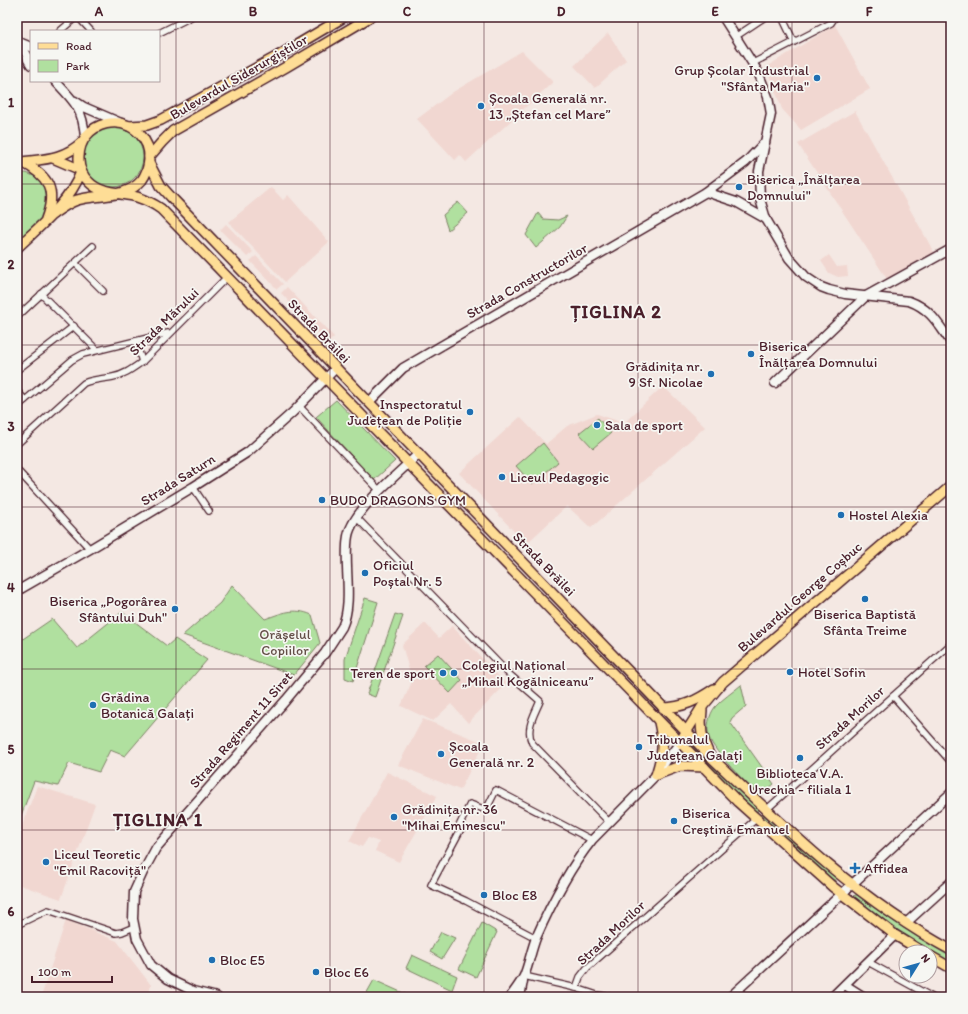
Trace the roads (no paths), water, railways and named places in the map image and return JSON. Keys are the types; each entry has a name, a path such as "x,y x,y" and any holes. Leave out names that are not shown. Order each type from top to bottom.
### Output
{"main road":[{"name":"Bulevardul Siderurgiștilor","path":"126,125 147,124 161,120 278,56 344,17"},
{"name":"Bulevardul Siderurgiștilor","path":"149,160 162,142 173,131 286,67 370,17"},
{"path":"20,162 53,158 67,154 90,132 101,125 114,122 126,125"},
{"name":"Strada Brăilei","path":"126,125 138,131 144,139 148,149 149,160 162,186 171,197 419,453 662,708 766,810 818,857 852,884 906,923 951,950"},
{"path":"53,214 72,190 81,171 79,157 84,139"},
{"path":"53,158 81,171"},
{"path":"17,248 45,220 77,200 119,193 128,190 141,180 146,173 149,160"},
{"path":"20,162 38,171 49,186 51,200 45,220"},
{"name":"Strada Brăilei","path":"81,171 88,182 97,189 139,198 161,209 704,768 756,819 842,893 895,935 910,944"},
{"name":"Bulevardul George Coșbuc","path":"680,742 702,707 723,682 951,486"},
{"path":"662,708 682,706 701,697 723,682"},
{"path":"702,707 702,737 707,752 712,758"},
{"path":"656,775 663,749 663,739 659,722"},
{"path":"656,775 680,766 704,768"},
{"path":"938,961 951,968"}],"street":[{"path":"160,32 191,17"},
{"path":"354,26 359,17"},
{"path":"722,17 753,63 766,88 770,107 770,121 758,180 760,199 766,218 789,258 806,277 821,287 829,290 845,294 909,301 916,304 933,316 951,342"},
{"path":"735,37 765,17"},
{"path":"782,17 794,42"},
{"path":"61,30 74,19 79,18 90,30"},
{"path":"753,63 831,23 835,18"},
{"path":"18,41 30,50 28,60 30,63"},
{"path":"56,82 73,100 84,107 126,125"},
{"path":"73,100 83,119 84,139"},
{"name":"Strada Constructorilor","path":"369,402 403,368 706,192 746,162 765,142"},
{"path":"706,192 736,202 766,218"},
{"path":"17,316 92,246"},
{"path":"775,383 866,296 951,249"},
{"path":"75,263 103,292"},
{"name":"Strada Mărului","path":"17,444 84,383 121,375 142,362 170,332 227,277"},
{"path":"41,294 97,350"},
{"path":"17,370 74,326"},
{"path":"17,407 72,360 83,354 170,332"},
{"path":"136,341 142,362"},
{"name":"Strada Saturn","path":"17,591 90,549 248,452 299,406 336,368"},
{"path":"17,391 25,400"},
{"path":"299,406 380,491"},
{"name":"Strada Regiment 11 Siret","path":"217,997 194,991 168,979 151,965 137,939 134,927 134,892 156,848 286,700 325,653 342,627 347,606 348,535 356,517 419,453"},
{"path":"17,470 90,549"},
{"path":"193,487 209,512"},
{"path":"356,517 509,674 540,700 529,728 529,736 532,743 609,822"},
{"name":"Strada Morilor","path":"766,810 951,644"},
{"path":"893,696 951,762"},
{"path":"520,997 523,977 536,938 567,875 592,840 656,775 680,742"},
{"path":"536,938 466,901 431,885 461,829 459,826 470,804 486,810 496,790 592,840"},
{"path":"730,997 951,793"},
{"name":"Strada Morilor","path":"576,988 580,977 587,968 756,819"},
{"path":"906,923 951,882"},
{"path":"17,926 48,910 116,933 134,927"},
{"path":"832,997 895,935"},
{"path":"868,962 932,997"},
{"path":"523,977 611,997"},
{"path":"510,997 523,977"},
{"path":"845,985 864,997"}],"place":[{"name":"Grup Școlar Industrial \"Sfânta Maria\"","path":"817,78"},
{"name":"Școala Generală nr. 13 „Ștefan cel Mare”","path":"481,106"},
{"name":"Biserica „Înălțarea Domnului\"","path":"739,187"},
{"name":"Biserica Înălțarea Domnului","path":"751,354"},
{"name":"Grădinița nr. 9 Sf. Nicolae","path":"711,374"},
{"name":"Inspectoratul Județean de Poliție","path":"470,412"},
{"name":"Sala de sport","path":"597,425"},
{"name":"Liceul Pedagogic","path":"502,477"},
{"name":"BUDO DRAGONS GYM","path":"322,500"},
{"name":"Hostel Alexia","path":"841,515"},
{"name":"Oficiul Poștal Nr. 5","path":"365,573"},
{"name":"Biserica Baptistă Sfânta Treime","path":"865,599"},
{"name":"Biserica „Pogorârea Sfântului Duh\"","path":"175,609"},
{"name":"Hotel Sofin","path":"790,672"},
{"name":"Teren de sport","path":"443,673"},
{"name":"Colegiul Național „Mihail Kogălniceanu”","path":"454,673"},
{"name":"Grădina Botanică Galați","path":"93,705"},
{"name":"Tribunalul Județean Galați","path":"639,747"},
{"name":"Școala Generală nr. 2","path":"441,754"},
{"name":"Biblioteca V.A. Urechia - filiala 1","path":"800,758"},
{"name":"Grădinița nr. 36 \"Mihai Eminescu\"","path":"394,817"},
{"name":"Biserica Creștină Emanuel","path":"674,821"},
{"name":"Liceul Teoretic \"Emil Racoviță\"","path":"46,862"},
{"name":"Affidea","path":"855,868"},
{"name":"Bloc E8","path":"484,895"},
{"name":"Bloc E5","path":"212,960"},
{"name":"Bloc E6","path":"316,972"}],"district":[{"name":"ȚIGLINA 2","path":"616,312"},
{"name":"ȚIGLINA 1","path":"158,820"}],"park label":[{"name":"Orășelul Copiilor","path":"285,642"}]}
